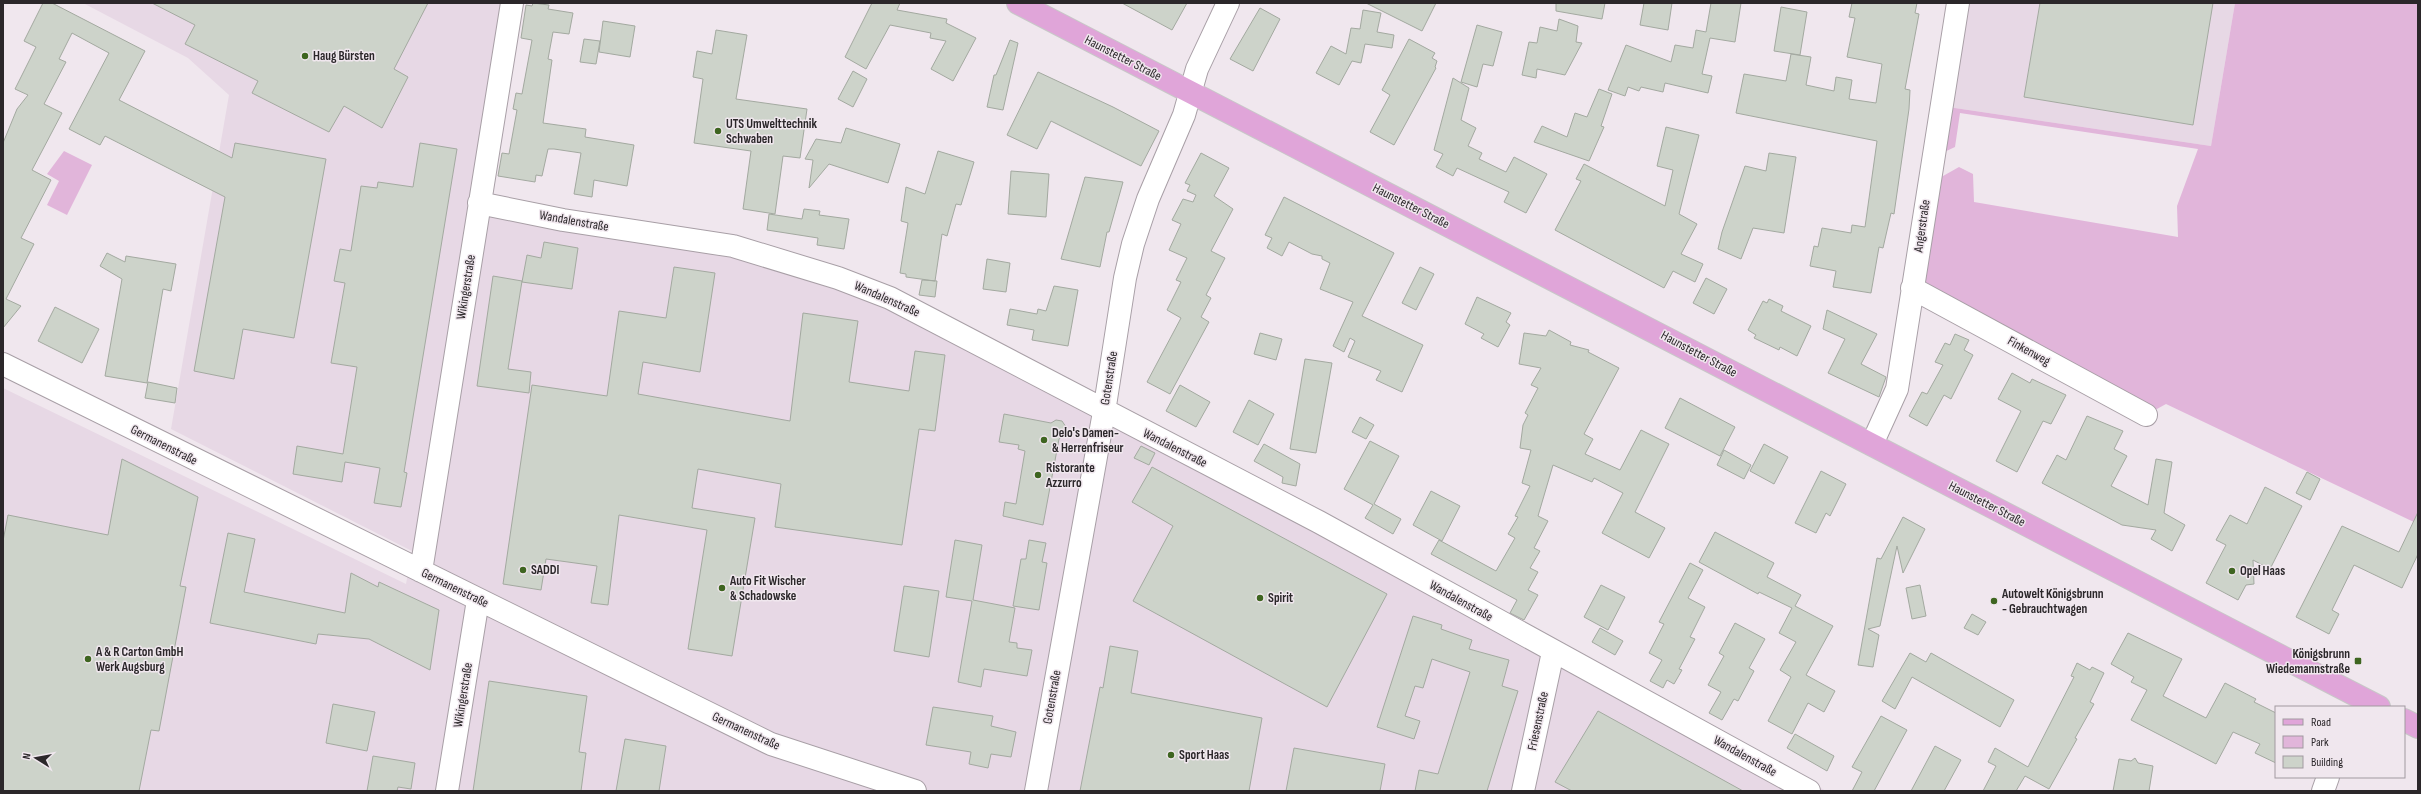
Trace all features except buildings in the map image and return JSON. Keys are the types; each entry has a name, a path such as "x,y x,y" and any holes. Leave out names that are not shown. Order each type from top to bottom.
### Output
{"main road":[{"name":"Haunstetter Straße","path":"1018,3 1872,444 2355,702 2374,706"},
{"path":"2405,720 2418,727"}],"street":[{"name":"Wikingerstraße","path":"421,571 512,3"},
{"name":"Gotenstraße","path":"1036,791 1104,412 1125,278 1133,244 1148,199 1184,115 1205,49 1228,3"},
{"name":"Angerstraße","path":"1872,444 1897,389 1958,3"},
{"name":"Wandalenstraße","path":"479,203 563,220 733,246 768,255 838,278 890,298 1104,412 1318,522 1809,791"},
{"name":"Finkenweg","path":"1912,288 2146,415"},
{"name":"Germanenstraße","path":"3,364 771,744 915,791"},
{"name":"Wikingerstraße","path":"447,791 478,600"},
{"name":"Friesenstraße","path":"1523,791 1553,652"},
{"path":"2324,791 2328,778"}],"shaded area":[{"path":"83,3 501,3 473,194 901,299 1826,791 3,791 3,388 406,584 412,551 171,429 229,95 188,58"},
{"path":"1964,3 2235,3 2211,146 1948,107"}],"green space":[{"path":"2235,3 2418,3 2418,524 2166,404 2146,415 1915,285 1936,180 1959,167 1973,174 1974,202 2178,237 2177,206 2198,149 1960,113 1955,147 1940,154 1948,107 2211,146"},
{"path":"64,151 92,165 67,215 47,205 59,181 47,174"}],"place":[{"name":"Haug Bürsten","path":"305,56"},
{"name":"UTS Umwelttechnik Schwaben","path":"718,131"},
{"name":"Delo's Damen- & Herrenfriseur","path":"1044,440"},
{"name":"Ristorante Azzurro","path":"1038,475"},
{"name":"SADDI","path":"523,570"},
{"name":"Opel Haas","path":"2232,571"},
{"name":"Auto Fit Wischer & Schadowske","path":"722,588"},
{"name":"Spirit","path":"1260,598"},
{"name":"Autowelt Königsbrunn - Gebrauchtwagen","path":"1994,601"},
{"name":"A & R Carton GmbH Werk Augsburg","path":"88,659"},
{"name":"Königsbrunn Wiedemannstraße","path":"2358,661"},
{"name":"Sport Haas","path":"1171,755"}]}
